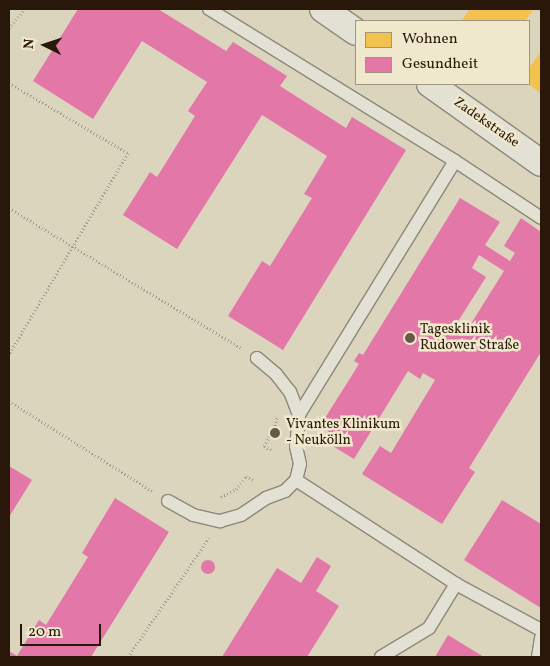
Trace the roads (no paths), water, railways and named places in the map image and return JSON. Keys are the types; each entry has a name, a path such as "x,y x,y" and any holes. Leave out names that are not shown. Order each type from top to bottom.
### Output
{"street":[{"path":"323,9 355,31"},
{"name":"Zadekstraße","path":"431,85 541,163"}],"lane":[{"path":"208,9 455,161 541,218"},
{"path":"168,501 193,515 220,521 241,514 266,498 285,491 296,480 300,464 296,446 299,415 455,161"},
{"path":"257,358 276,374 290,392 299,415"},
{"path":"296,480 456,584 541,630"},
{"path":"381,657 428,628 456,584"},
{"path":"538,657 541,637"}],"place":[{"name":"Tagesklinik Rudower Straße","path":"410,338"},
{"name":"Vivantes Klinikum - Neukölln","path":"275,433"}]}
